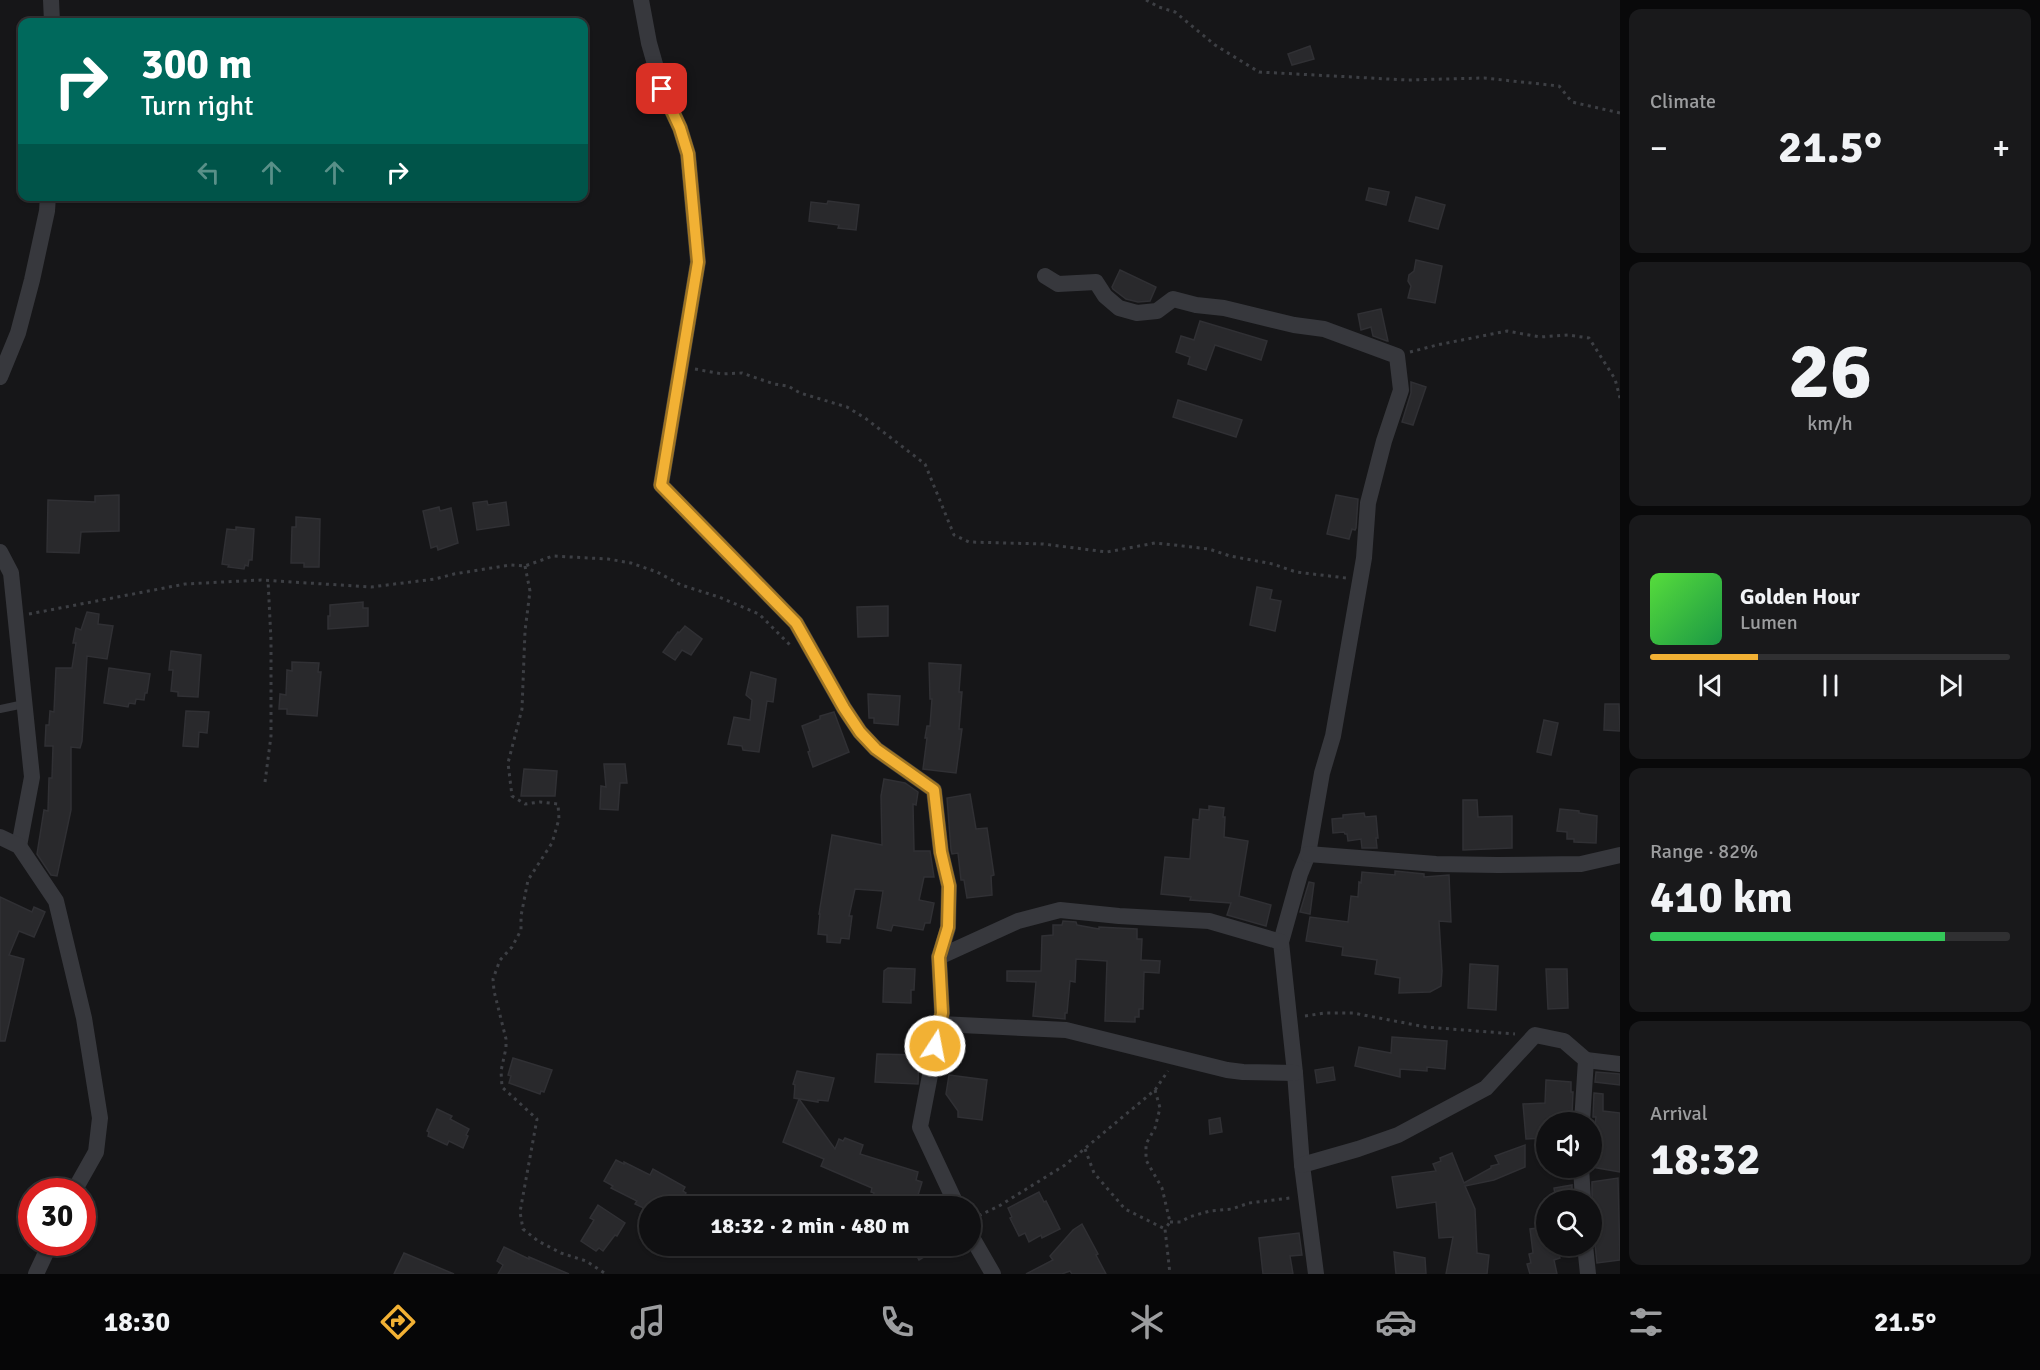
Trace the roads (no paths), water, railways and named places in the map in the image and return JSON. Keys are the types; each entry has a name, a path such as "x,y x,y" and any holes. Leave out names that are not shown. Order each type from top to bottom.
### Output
{"street":[{"path":"51,0 52,18"},
{"path":"641,0 649,43 662,89 680,128 688,154 698,262 661,485 796,623 860,732 876,749 934,790 941,852 949,886 948,927 939,957 942,1013 920,1127 952,1196"},
{"path":"0,377 24,312 48,201"},
{"path":"1045,276 1059,284 1096,282 1105,296 1119,308 1137,313 1157,311 1173,299 1263,316 1294,325 1324,329 1397,356 1401,390 1384,441 1368,503 1364,558 1333,736 1322,773 1308,855 1300,874 1281,942 1305,1194 1316,1274"},
{"path":"0,552 11,573 32,777 19,846"},
{"path":"0,837 19,846 56,901 84,1018 100,1118 96,1152 81,1178"},
{"path":"1308,855 1436,864 1498,865 1581,864 1620,855"},
{"path":"939,957 1018,921 1060,910 1209,921 1281,942"},
{"path":"940,1024 1066,1030 1243,1072 1295,1073"},
{"path":"1302,1165 1398,1135 1486,1088 1535,1035 1564,1041 1586,1060 1620,1064"},
{"path":"1583,1112 1586,1060"},
{"path":"981,1253 993,1274"},
{"path":"36,1274 44,1256"},
{"path":"1586,1256 1588,1274"}],"lane":[{"path":"0,709 24,704"}]}
